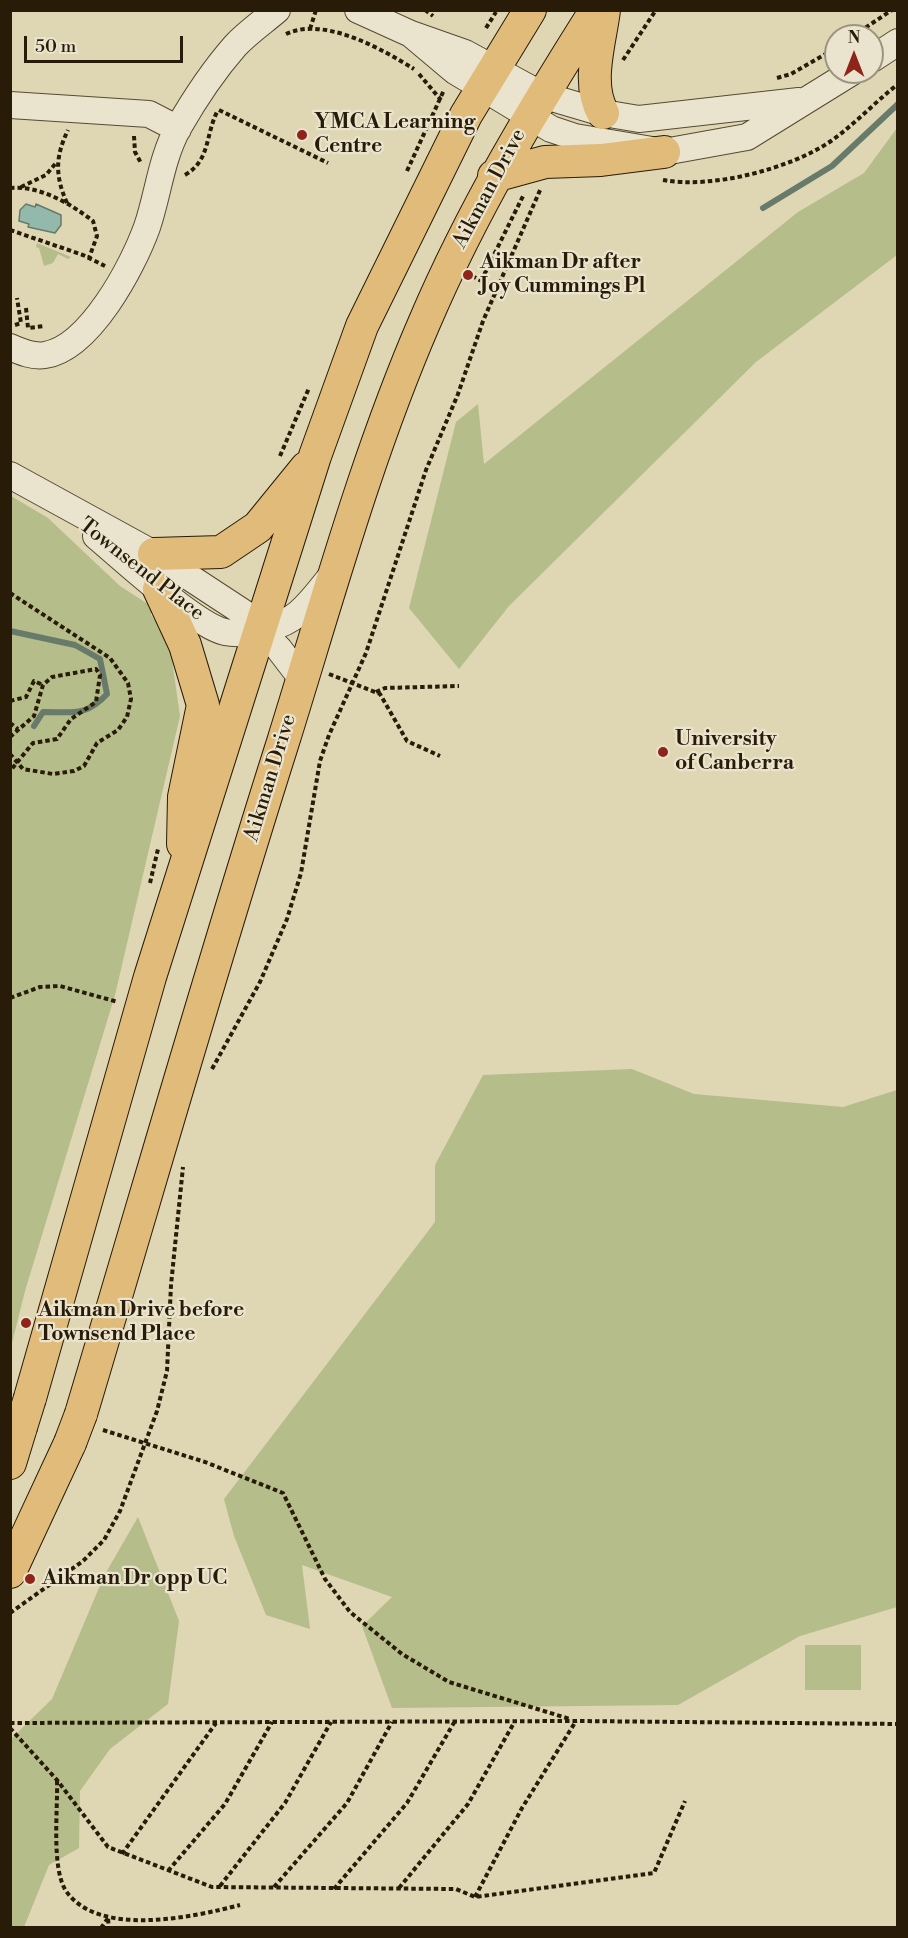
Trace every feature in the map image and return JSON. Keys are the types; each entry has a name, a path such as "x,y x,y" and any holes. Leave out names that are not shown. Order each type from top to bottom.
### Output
{"main road":[{"path":"10,1463 150,978 262,630 315,456 362,326 435,175 489,77 531,10"},
{"name":"Aikman Drive","path":"10,1572 85,1429 174,1093 335,572 424,324 494,176 596,10"},
{"path":"603,113 596,101 594,83 604,10"},
{"path":"494,176 545,162 601,160 664,152"},
{"path":"153,554 221,552 258,527 315,456"},
{"path":"159,589 185,645 203,705 184,797 183,878"}],"street":[{"path":"236,45 248,10"},
{"path":"10,347 26,353 45,356 65,346 99,315 124,278 147,227 160,174 178,129 236,45 277,10"},
{"path":"357,11 411,34 465,53 489,77 535,106 551,129 575,137 664,152 747,137 833,84"},
{"path":"884,51 897,42"},
{"path":"535,106 639,119 808,100"},
{"path":"10,105 149,114 178,129"},
{"name":"Townsend Place","path":"10,475 153,554 244,613 304,672"},
{"name":"Townsend Place","path":"60,504 159,589 202,621 225,632 262,630 294,617 335,572"}],"path":[{"path":"310,29 316,10"},
{"path":"484,32 496,10"},
{"path":"622,62 656,10"},
{"path":"872,24 892,10"},
{"path":"277,40 292,31 310,29 340,34 386,51 415,70 439,99"},
{"path":"10,189 46,175 56,162 70,127 72,109"},
{"path":"219,110 328,163"},
{"path":"56,162 58,181 67,203"},
{"path":"210,1073 260,982 287,919 301,873 320,760 366,653 426,470 458,394 497,289 542,185"},
{"path":"16,188 67,203 96,225 96,242 89,258"},
{"path":"481,281 525,192"},
{"path":"10,230 89,258 124,278"},
{"path":"468,274 497,289"},
{"path":"10,326 21,323 17,298"},
{"path":"26,308 28,328 45,326"},
{"path":"10,593 110,658 128,683 131,699 127,717 118,730 98,743 84,766 74,771 53,774 23,769 10,754"},
{"path":"10,737 34,716 43,685 52,677 96,669 100,675 96,702 71,719 57,739 33,743 10,771"},
{"path":"304,672 353,683 376,692 407,741 440,756"},
{"path":"10,701 26,697 34,681 43,685"},
{"path":"376,692 385,688 459,686"},
{"path":"10,723 18,729"},
{"path":"10,998 40,987 60,986 124,1004"},
{"path":"10,1613 56,1582 104,1540 120,1511 157,1411 167,1371 171,1285 183,1164"},
{"path":"85,1429 205,1462 283,1493 326,1579 350,1612 402,1654 449,1682 576,1721"},
{"path":"333,1889 407,1803 455,1721"},
{"path":"398,1889 468,1804 515,1721"},
{"path":"475,1897 522,1808 576,1721"},
{"path":"10,1723 669,1721 897,1724"},
{"path":"122,1854 174,1785 216,1722"},
{"path":"168,1871 225,1804 272,1722"},
{"path":"219,1887 285,1803 331,1722"},
{"path":"274,1888 346,1803 392,1722"},
{"path":"10,1728 57,1780 108,1847 212,1887 456,1889 475,1897 654,1874 685,1801"},
{"path":"57,1780 58,1863 65,1890 82,1908 108,1918 150,1922 180,1921 240,1905"},
{"path":"101,1928 108,1918"},
{"path":"108,1918 109,1928"}],"green space":[{"path":"897,128 897,255 756,362 509,606 459,669 409,608 456,422 478,404 484,464 798,212 864,173"},
{"path":"37,243 71,257 68,259 58,254 53,263 44,266 39,248 36,247"},
{"path":"11,496 48,518 120,586 151,606 151,615 169,639 180,716 115,995 25,1291 11,1347"},
{"path":"632,1069 694,1094 843,1107 897,1090 897,1607 800,1636 678,1705 392,1708 362,1626 392,1597 302,1565 310,1629 266,1615 234,1536 224,1499 435,1222 435,1165 483,1075"},
{"path":"138,1517 179,1621 168,1704 110,1749 80,1791 79,1848 49,1865 24,1927 11,1927 11,1739 52,1699 104,1576"},
{"path":"805,1645 861,1645 861,1690 805,1690"}],"water":[{"path":"26,204 35,207 36,204 61,215 61,225 55,233 28,227 29,224 19,221 20,210"}],"waterway":[{"path":"763,208 832,166 898,104"},
{"path":"10,631 75,645 100,659 107,694 92,707 78,712 43,712 34,726"}],"place":[{"name":"YMCA Learning Centre","path":"302,135"},
{"name":"Aikman Dr after Joy Cummings Pl","path":"468,275"},
{"name":"University of Canberra","path":"663,752"},
{"name":"Aikman Drive before Townsend Place","path":"26,1323"},
{"name":"Aikman Dr opp UC","path":"30,1579"}]}
